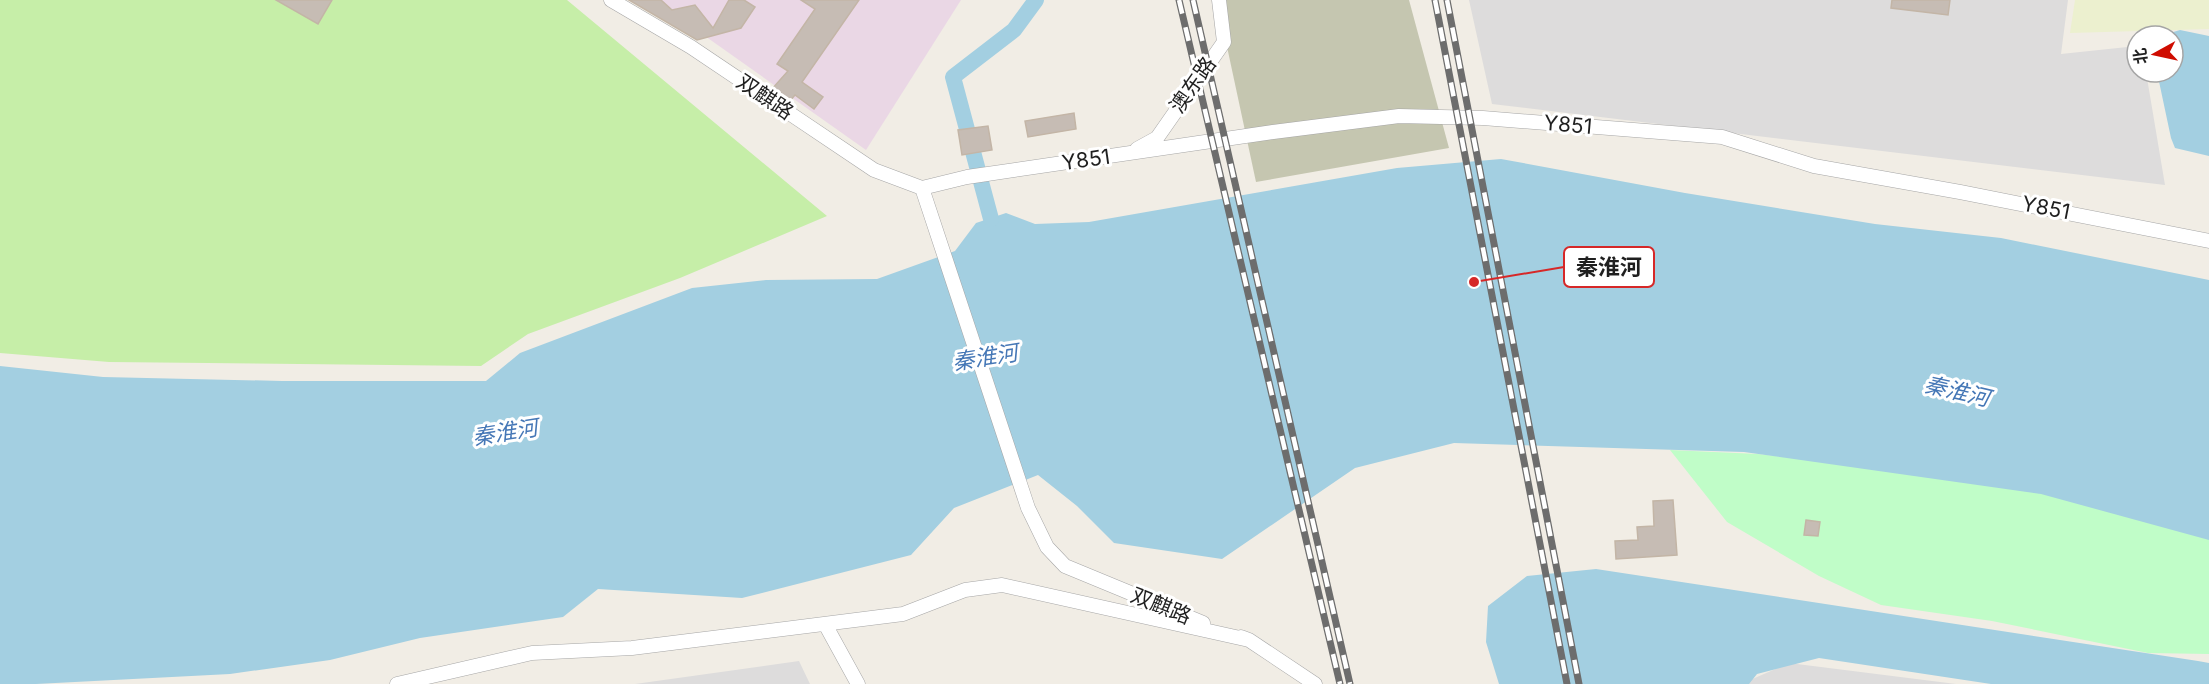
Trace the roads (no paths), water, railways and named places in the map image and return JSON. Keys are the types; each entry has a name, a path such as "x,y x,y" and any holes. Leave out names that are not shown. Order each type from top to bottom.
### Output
{"street":[{"name":"双麒路","path":"611,0 691,47 874,170 922,188 1028,508 1047,547 1065,566 1249,640 1315,684"},
{"name":"澳东路","path":"1130,153 1157,138 1224,42 1219,0"},
{"name":"Y851","path":"922,188 966,177 1399,116 1483,118 1722,137 1814,166 2209,241"},
{"path":"397,684 532,653 632,648 903,614 965,590 1002,585 1249,640"},
{"path":"825,624 858,684"}],"water":[{"path":"2185,31 2209,36 2209,156 2175,148 2160,84 2185,84"},
{"path":"1501,159 1685,193 1875,224 2001,238 2209,280 2209,540 2041,494 1744,452 1454,443 1355,468 1222,559 1114,543 1077,506 1038,475 954,508 911,555 742,598 598,589 563,617 420,638 330,660 230,674 0,684 0,366 103,377 282,381 486,381 520,353 692,288 766,280 877,279 955,251 976,223 1006,213 1035,224 1089,222 1397,168"},
{"path":"1596,569 2209,663 2209,684 1991,684 1819,658 1757,674 1749,684 1499,684 1486,642 1488,606 1527,576"}],"waterway":[{"path":"991,219 953,77 1014,30 1036,0"}],"railway":[{"path":"1179,0 1340,684"},
{"path":"1193,0 1350,684"},
{"path":"1435,0 1567,684"},
{"path":"1447,0 1579,684"}],"place":[{"name":"秦淮河","path":"1474,282"}]}
